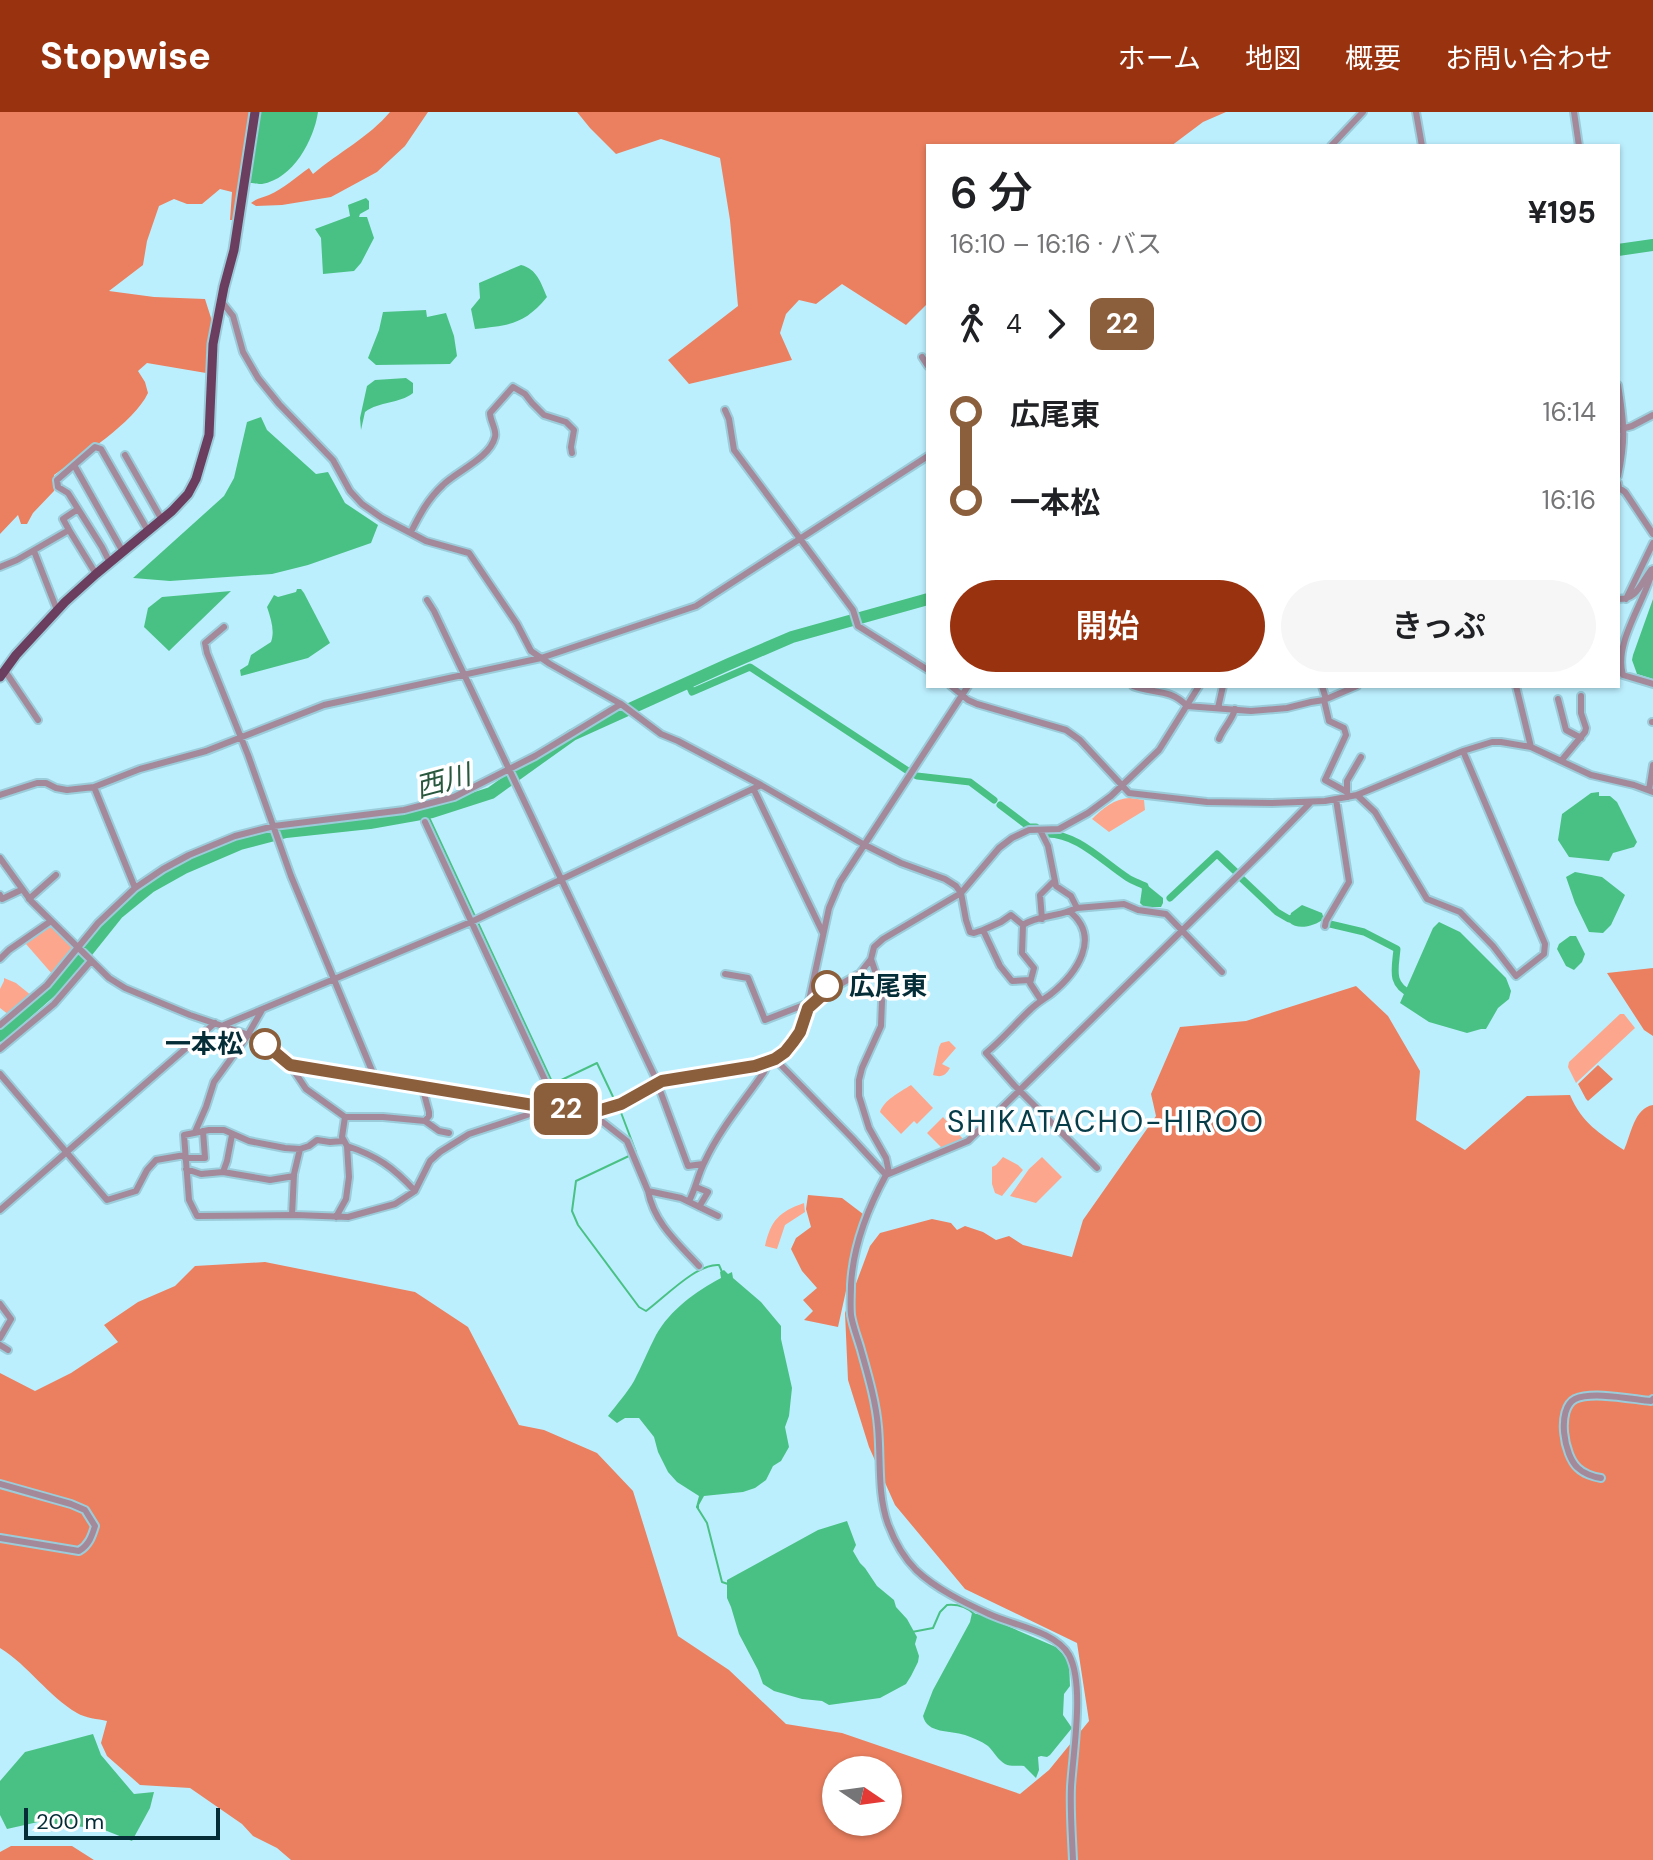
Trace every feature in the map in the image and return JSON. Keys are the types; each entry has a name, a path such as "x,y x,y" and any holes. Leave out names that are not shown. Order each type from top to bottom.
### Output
{"main road":[{"path":"2,674 57,610 162,520 188,494 196,479 210,422 213,344 234,250 255,112"}],"street":[{"path":"1333,144 1363,112"},
{"path":"1416,112 1422,144"},
{"path":"1574,112 1579,144"},
{"path":"222,302 233,316 243,352 258,378 333,460 350,491 372,511 426,541 469,553 517,624 531,651 621,704 661,734 863,844 956,886 961,893 970,932 983,930 1011,915 1023,925"},
{"path":"922,357 926,363"},
{"path":"411,532 424,506 445,483 490,446 495,438 490,413 513,387 525,394 544,415 570,425 574,430 572,453"},
{"path":"725,410 734,450 853,610 858,626 926,669"},
{"path":"1620,467 1624,448 1621,429 1653,415"},
{"path":"110,563 68,493 58,487 57,480 95,447 101,449 148,531"},
{"path":"125,455 162,520"},
{"path":"0,795 37,783 67,790 94,787 140,769 206,751 324,705 541,658 696,606 926,457"},
{"path":"74,465 123,552"},
{"path":"1620,489 1653,534"},
{"path":"78,509 63,519 96,574"},
{"path":"0,567 69,530"},
{"path":"1622,599 1653,543"},
{"path":"34,551 57,610"},
{"path":"1622,599 1634,596 1653,568"},
{"path":"1653,568 1621,658 1623,675 1653,684"},
{"path":"427,600 615,992 688,1166 703,1164"},
{"path":"224,627 205,646 277,840 375,1078"},
{"path":"2,674 38,720"},
{"path":"954,688 977,704 1066,730 1080,740 1129,793 1241,803 1311,802 1348,794"},
{"path":"290,1065 539,1106 594,1112 621,1104 656,1084 676,1078 755,1066 772,1060 785,1052 800,1032 809,1006 832,898 840,882 967,688"},
{"path":"1155,688 1180,698 1187,706 1251,711 1325,700 1352,688"},
{"path":"725,974 748,978 765,1020 809,1006 860,973 871,959 874,947 883,939 961,893 999,848 1022,833 1059,829 1088,813 1123,785 1159,750 1198,688"},
{"path":"1218,708 1223,688"},
{"path":"1322,688 1329,721 1344,728 1346,735 1325,780 1348,794 1357,795 1492,742 1531,747 1591,775 1651,791 1653,765"},
{"path":"1516,688 1531,747"},
{"path":"1561,761 1586,728 1581,713 1581,696"},
{"path":"1558,699 1566,730 1581,738"},
{"path":"0,1025 47,985 98,923 135,888 189,855 235,836 274,826 404,810 454,797 535,756 621,704"},
{"path":"1219,739 1235,709"},
{"path":"1357,795 1375,812 1427,899 1460,912 1493,946 1516,976 1544,954 1545,944 1463,751"},
{"path":"1348,794 1347,781 1361,757"},
{"path":"94,787 135,888"},
{"path":"224,1025 471,922 757,787"},
{"path":"757,787 823,933"},
{"path":"1325,926 1349,882 1336,799"},
{"path":"887,1174 968,1141 1311,802"},
{"path":"425,822 558,1108"},
{"path":"1040,830 1048,846 1056,886 1071,896 1077,908"},
{"path":"0,858 29,899 109,978 125,988 260,1039 290,1065 306,1089 345,1117 425,1121 439,1131 449,1133"},
{"path":"29,899 56,875"},
{"path":"1042,919 1040,895 1054,880"},
{"path":"0,895 2,899 21,890"},
{"path":"1041,1000 1030,980 1034,968 1022,953 1023,925 1077,908 1124,904 1138,910 1166,914 1222,972"},
{"path":"1069,911 1081,922 1086,943 1072,973 986,1053 1097,1168"},
{"path":"0,959 51,921"},
{"path":"983,930 1000,966 1012,981 1030,980"},
{"path":"871,959 882,1001 881,1026 862,1068 859,1096 869,1128 886,1158 887,1174 871,1207 859,1244 851,1285 851,1315 874,1404 881,1485 888,1523 906,1557 931,1582 988,1614 1049,1637 1062,1645 1069,1655 1074,1670 1077,1709 1071,1789 1073,1860"},
{"path":"0,1049 54,1004 91,961"},
{"path":"813,985 818,979 823,980 828,988 825,993"},
{"path":"195,1132 214,1082 262,1010"},
{"path":"0,1210 215,1023"},
{"path":"772,1060 887,1174"},
{"path":"689,1201 703,1164 718,1137 772,1060"},
{"path":"0,1074 107,1200 136,1191 156,1160 185,1156 205,1158 203,1131"},
{"path":"422,1086 429,1112 425,1121"},
{"path":"415,1191 394,1169 378,1158 345,1143 317,1140 300,1149 249,1141 224,1130 184,1135 189,1200 197,1216 348,1217 395,1204 415,1191 430,1161 440,1152 469,1134 527,1115 539,1106"},
{"path":"594,1112 627,1141 663,1227 699,1266"},
{"path":"336,1217 346,1199 349,1177 342,1131 345,1117"},
{"path":"223,1172 232,1135"},
{"path":"292,1215 294,1176 300,1149"},
{"path":"186,1169 201,1174 223,1172 270,1180 294,1176"},
{"path":"696,1187 708,1192 699,1207"},
{"path":"648,1191 689,1201 718,1216"},
{"path":"0,1304 11,1319 0,1338"},
{"path":"0,1345 8,1350"},
{"path":"1601,1478 1578,1469 1572,1460 1564,1437 1566,1407 1580,1398 1653,1399"},
{"path":"0,1484 85,1510 95,1526 86,1546 79,1551 0,1538"}],"shaded area":[{"path":"0,112 251,112 237,220 230,220 232,192 220,189 202,204 187,204 174,199 159,206 147,241 143,265 109,291 205,299 212,321 206,373 147,363 138,371 148,393 131,416 54,475 54,491 27,524 21,524 18,515 0,534"},
{"path":"259,112 318,112 312,134 300,157 283,175 262,184 249,183"},
{"path":"390,112 428,112 405,146 377,172 331,197 282,205 256,206 251,203 279,190 309,168 313,174 363,137"},
{"path":"577,112 1226,112 1203,122 1174,144 926,144 926,305 906,325 842,284 816,304 799,300 786,314 780,333 792,360 689,384 668,360 738,306 730,220 720,158 661,139 616,154"},
{"path":"366,198 369,209 359,217 367,217 374,238 361,263 354,271 323,274 321,238 315,229 350,216 348,205"},
{"path":"521,265 535,273 547,297 531,313 515,322 475,329 471,309 480,298 479,283"},
{"path":"426,310 427,317 446,313 457,356 450,364 376,365 368,358 383,312"},
{"path":"406,378 413,383 413,393 365,412 361,430 360,418 367,386 375,380"},
{"path":"261,417 267,430 316,474 328,472 345,503 378,525 371,543 272,574 170,581 133,578 224,496 234,478 247,422"},
{"path":"297,589 304,593 330,643 308,658 241,676 240,670 248,665 251,655 271,642 273,629 267,607 274,595 278,597"},
{"path":"231,591 169,651 144,627 148,608 162,597"},
{"path":"1653,599 1653,679 1637,674 1632,660"},
{"path":"1599,792 1599,796 1610,796 1617,802 1637,842 1634,847 1613,853 1609,861 1569,857 1558,840 1562,814 1591,793"},
{"path":"1130,798 1144,800 1145,810 1109,832 1092,819 1114,802"},
{"path":"1575,872 1602,877 1625,895 1611,925 1603,933 1589,932 1575,903 1566,877"},
{"path":"1147,885 1163,898 1161,907 1144,907 1140,903 1142,889"},
{"path":"1302,905 1322,913 1324,919 1306,926 1293,925 1289,922 1291,913"},
{"path":"1439,922 1460,932 1506,978 1511,991 1509,999 1498,1008 1486,1029 1467,1033 1429,1022 1400,1003 1433,928"},
{"path":"53,927 73,946 53,975 26,944"},
{"path":"1570,936 1576,936 1585,954 1574,970 1566,966 1557,949"},
{"path":"1653,968 1653,1036 1644,1030 1607,973"},
{"path":"4,978 32,996 9,1015 0,1008 0,989"},
{"path":"1356,986 1388,1016 1420,1071 1416,1120 1465,1150 1527,1096 1570,1095 1586,1120 1624,1150 1637,1117 1653,1105 1653,1860 291,1860 277,1848 253,1836 242,1824 190,1788 140,1785 107,1756 101,1743 107,1721 77,1713 0,1648 0,1373 35,1391 71,1373 118,1342 104,1325 138,1302 175,1286 195,1266 265,1262 415,1292 468,1327 519,1425 544,1430 597,1453 633,1491 678,1636 729,1670 786,1724 842,1733 1020,1794 1049,1770 1089,1721 1077,1643 965,1589 895,1505 869,1447 848,1380 845,1313 870,1246 880,1233 932,1219 951,1223 957,1230 965,1226 996,1240 1009,1236 1023,1245 1072,1257 1083,1220 1156,1116 1151,1094 1180,1027 1246,1021"},
{"path":"1620,1014 1624,1014 1635,1028 1576,1083 1568,1067 1569,1062"},
{"path":"949,1041 956,1048 942,1064 950,1068 943,1075 933,1075 939,1047 941,1043"},
{"path":"1598,1065 1613,1079 1588,1101 1578,1084"},
{"path":"911,1085 933,1108 901,1134 880,1112 889,1100"},
{"path":"943,1117 963,1139 942,1148 927,1133"},
{"path":"1003,1157 1023,1170 1002,1196 995,1193 992,1167"},
{"path":"1042,1157 1062,1177 1036,1203 1010,1196 1029,1169"},
{"path":"808,1195 842,1198 863,1214 838,1327 804,1320 813,1311 803,1300 817,1288 802,1271 791,1249 796,1238 811,1227 806,1209"},
{"path":"804,1203 805,1212 785,1225 777,1249 765,1246 777,1218"},
{"path":"724,1270 728,1274 732,1272 733,1278 761,1302 781,1326 792,1388 785,1427 789,1447 766,1480 755,1488 704,1496 699,1511 696,1507 699,1496 668,1472 654,1437 639,1418 625,1418 617,1423 608,1416 634,1381 656,1335 669,1317 693,1295 721,1278 720,1272"},
{"path":"847,1521 856,1545 853,1551 860,1563 877,1586 894,1600 917,1637 918,1662 906,1684 880,1698 829,1705 774,1691 763,1684 739,1634 727,1598 727,1580 818,1530"},
{"path":"972,1613 1056,1647 1069,1662 1070,1686 1064,1694 1063,1715 1072,1728 1050,1755 1038,1757 1036,1778 1024,1766 1005,1764 980,1741 934,1729 925,1722 923,1716 933,1690"},
{"path":"93,1734 101,1755 134,1794 154,1792 150,1808 132,1841 102,1829 38,1822 7,1829 0,1815 0,1781 25,1752"},
{"path":"11,1846 72,1846 94,1860 0,1860 0,1852"}],"waterway":[{"name":"西川","path":"1620,250 1653,245"},
{"name":"西川","path":"0,1036 66,978 118,913 150,887 184,868 240,844 286,832 370,823 432,812 491,793 572,735 729,664 792,637 926,600"},
{"path":"688,683 692,692 750,667 908,771"},
{"path":"917,776 970,782 994,800"},
{"path":"1000,805 1029,827 1036,827"},
{"path":"427,813 553,1084 597,1063 615,1101"},
{"path":"1046,834 1079,843 1128,878 1145,886 1146,895"},
{"path":"1170,898 1217,854 1236,872"},
{"path":"1241,878 1277,912 1289,919 1298,916"},
{"path":"1330,924 1364,932 1397,949 1397,981 1411,994"},
{"path":"620,1110 636,1152"},
{"path":"631,1155 576,1181 572,1211 578,1225 639,1307 646,1311 681,1282 710,1266 719,1265 722,1272"},
{"path":"697,1507 707,1523 722,1582 728,1584"},
{"path":"912,1632 933,1628 947,1605 962,1606 974,1614"}],"bus line":[{"name":"22","path":"265,1044 290,1065 539,1106 594,1112 621,1104 662,1081 755,1066 775,1059 793,1042 808,1008 827,991 827,986"}],"place":[{"name":"広尾東","path":"827,986"},
{"name":"一本松","path":"265,1044"}],"district":[{"name":"SHIKATACHO-HIROO","path":"1106,1121"}]}
